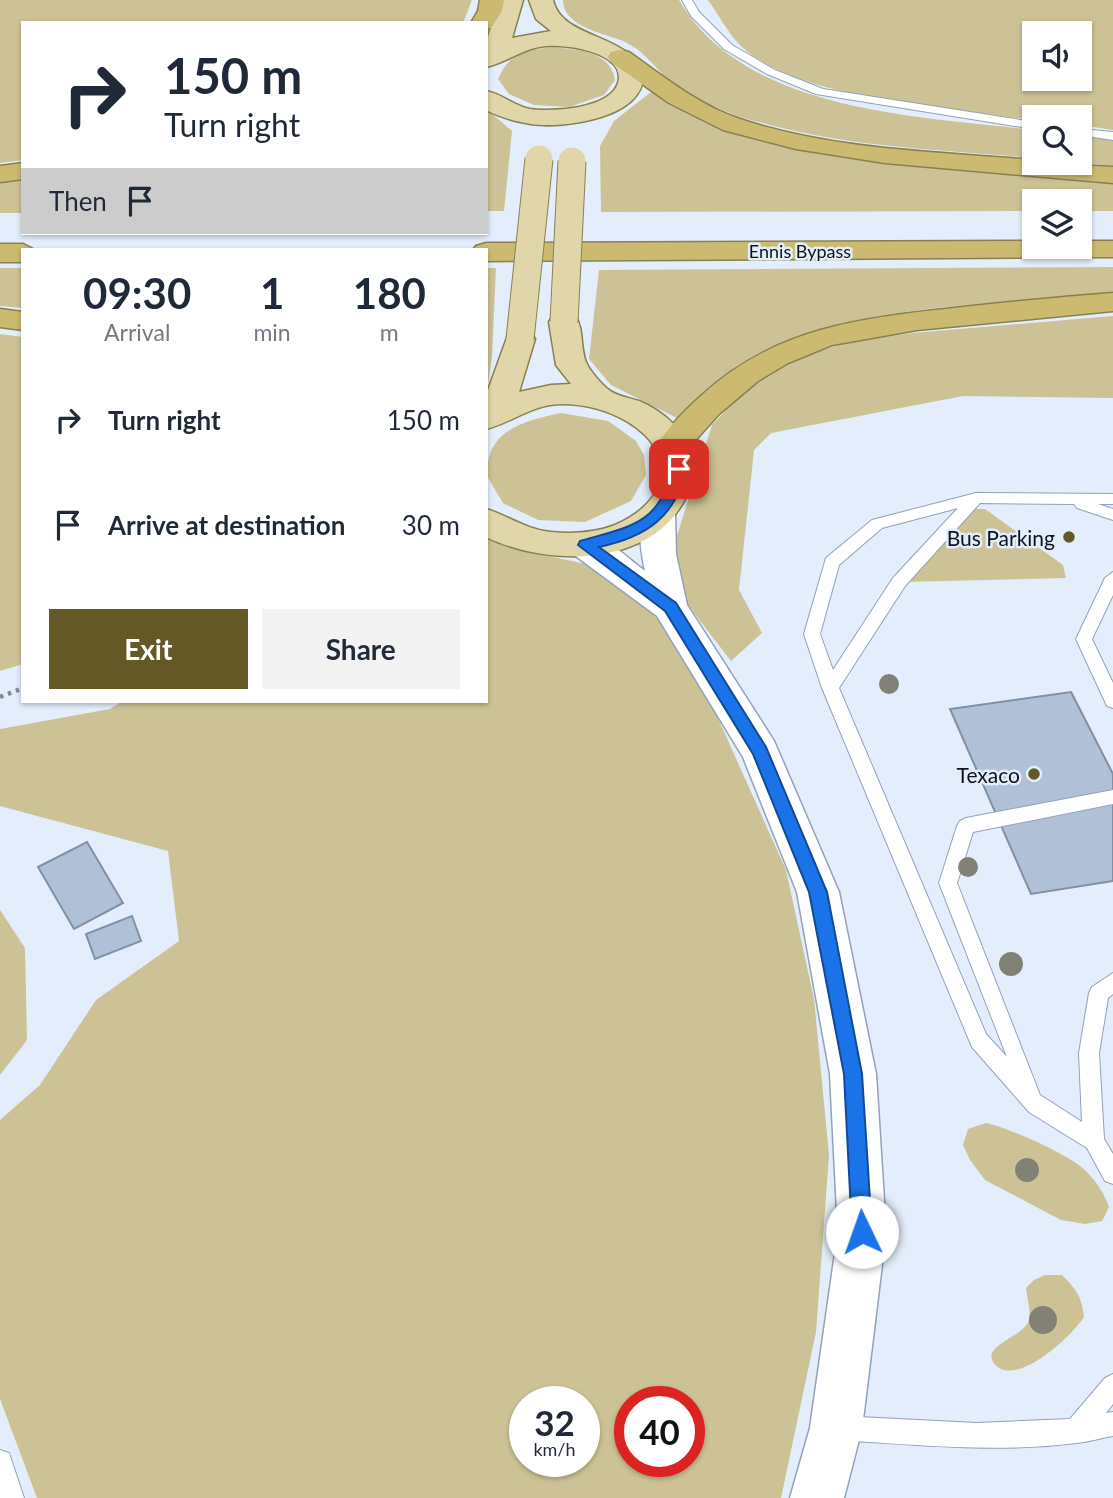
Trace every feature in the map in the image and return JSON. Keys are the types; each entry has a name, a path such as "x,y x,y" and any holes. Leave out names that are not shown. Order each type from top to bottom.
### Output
{"highway":[{"path":"484,21 492,0"},
{"path":"620,57 678,98 732,125 796,141 885,155 1113,175"},
{"path":"0,174 21,171"},
{"path":"1092,227 1113,226"},
{"name":"Ennis Bypass","path":"488,228 1022,227"},
{"path":"0,229 21,229"},
{"name":"Ennis Bypass","path":"488,252 1113,250"},
{"path":"0,253 21,253"},
{"path":"673,446 690,424 731,385 779,355 841,333 921,321 1113,302"},
{"path":"0,318 21,321"}],"main road":[{"path":"491,57 511,0"},
{"path":"541,0 544,14 559,26 620,57 629,68 631,80 626,91 598,110 582,134 572,160 564,322 571,365 598,397"},
{"path":"491,57 513,46 549,39 588,43"},
{"path":"497,104 530,116 554,118 598,110"},
{"path":"492,415 520,339 539,159 531,131 497,104"},
{"path":"488,522 517,537 550,545 585,545 613,539 638,528 658,514 674,492 679,469 673,446 656,424 629,407 598,397 550,396 527,399 492,415"}],"street":[{"path":"658,514 659,554 670,607 760,752 818,892 853,1074 862,1232 836,1428 817,1498"},
{"path":"585,545 670,607"}],"lane":[{"path":"687,0 695,14 728,47 771,72 820,92 1022,124"},
{"path":"1092,133 1113,136"},
{"path":"830,688 899,582 976,498"},
{"path":"1094,1141 1036,1105 979,1040 830,688 812,634 832,562 877,524 976,498 1113,499"},
{"path":"1069,499 1113,515"},
{"path":"1113,578 1084,639 1113,701"},
{"path":"1036,1105 948,883 967,825 1113,797"},
{"path":"1113,982 1099,993 1089,1054 1094,1141 1113,1174"},
{"path":"1075,1432 1113,1386"},
{"path":"836,1428 961,1436 1075,1432 1113,1424"},
{"path":"0,1462 12,1498"}],"path":[{"path":"0,697 21,689"}],"shaded area":[{"path":"0,0 472,0 464,21 21,21 21,160 0,163"},
{"path":"563,0 679,0 708,37 746,66 790,87 838,102 889,113 1022,129 1022,157 835,139 739,117 683,90 631,45 587,28 570,17"},
{"path":"708,0 1113,0 1113,130 1092,127 1092,105 1022,105 1022,118 881,100 840,91 768,65 742,47"},
{"path":"552,47 582,51 599,57 612,70 615,80 604,95 569,107 534,105 509,94 498,79 508,62 519,54"},
{"path":"651,92 706,119 766,140 1022,171 1022,175 1055,175 1113,182 1113,211 1092,211 1092,189 1022,189 1022,211 601,212 600,146 614,121"},
{"path":"488,111 512,131 504,211 488,211"},
{"path":"1092,136 1113,139 1113,166 1092,164"},
{"path":"21,180 21,213 0,213 0,183"},
{"path":"1113,267 1113,297 923,310 828,327 784,342 735,368 679,419 611,385 589,359 599,270"},
{"path":"0,268 21,268 21,308 0,306"},
{"path":"488,268 496,268 488,384"},
{"path":"1113,316 1113,398 963,396 771,433 754,450 739,590 762,633 731,661 684,600 675,542 712,425 754,381 797,358 849,342 913,333"},
{"path":"0,334 21,337 21,665 0,671"},
{"path":"561,413 608,421 636,441 644,455 646,475 631,501 585,522 538,520 503,503 488,478 488,460 500,438 521,424"},
{"path":"967,509 985,509 1063,565 1066,578 899,582"},
{"path":"488,538 507,547 590,565 630,590 661,623 717,716 786,870 814,999 829,1155 816,1332 781,1498 37,1498 0,1399 0,1120 40,1085 96,1000 179,941 168,851 0,806 0,729 110,709 119,703 488,703"},
{"path":"0,910 25,948 27,1040 0,1075"},
{"path":"986,1123 1038,1142 1085,1170 1099,1187 1109,1207 1102,1221 1085,1224 1061,1220 985,1180 963,1145 968,1129"},
{"path":"1045,1275 1062,1275 1067,1280 1080,1299 1084,1317 1068,1336 1042,1358 1014,1370 1002,1369 993,1362 994,1351 1026,1326 1030,1313 1026,1288"}],"building":[{"path":"1071,692 1113,774 1113,881 1031,894 950,709"},
{"path":"87,842 123,903 74,929 38,867"},
{"path":"132,916 141,941 95,959 86,934"}],"place":[{"name":"Bus Parking","path":"1069,537"},
{"name":"Texaco","path":"1034,774"}],"route":[{"path":"679,469 674,492 658,514 638,528 613,539 585,545 670,607 760,752 818,892 853,1074 862,1232"}]}
